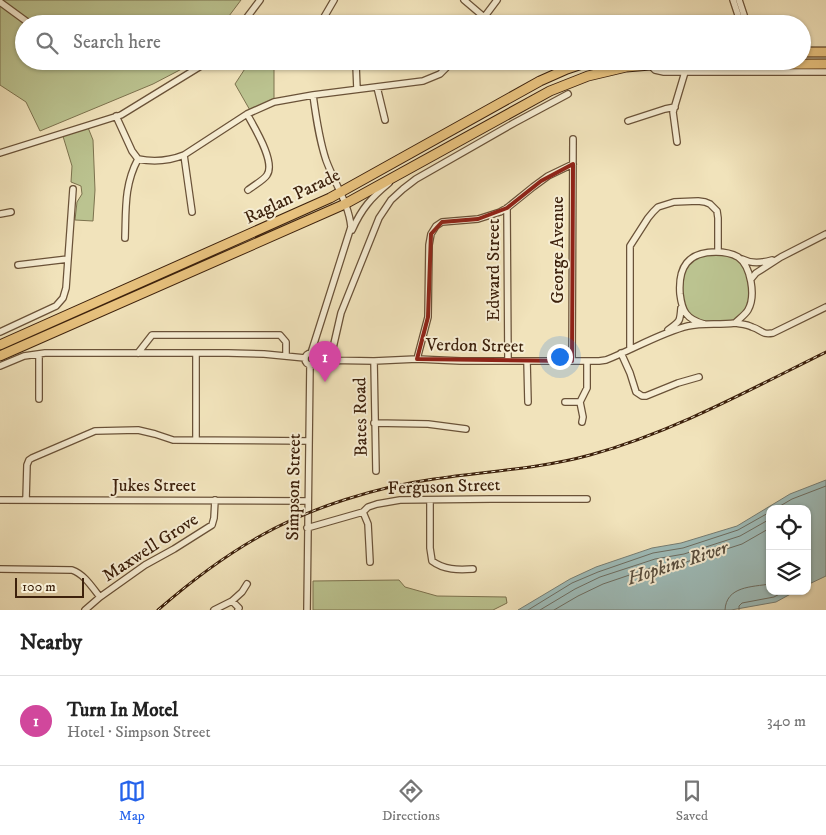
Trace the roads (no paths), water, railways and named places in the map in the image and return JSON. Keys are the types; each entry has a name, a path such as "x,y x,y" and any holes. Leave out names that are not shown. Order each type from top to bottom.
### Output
{"highway":[{"path":"811,52 826,52"},
{"name":"Raglan Parade","path":"811,64 826,64"},
{"name":"Raglan Parade","path":"0,345 330,198 502,102 553,75 567,70"},
{"name":"Raglan Parade","path":"0,356 345,204 550,91 581,78 612,70"},
{"path":"502,102 508,114"}],"street":[{"path":"249,15 260,0"},
{"path":"325,15 334,0"},
{"path":"464,0 482,15"},
{"path":"485,15 496,0"},
{"path":"733,0 738,15"},
{"path":"739,0 744,15"},
{"path":"0,2 18,15"},
{"path":"0,153 121,115 194,70"},
{"path":"356,70 357,89"},
{"path":"116,116 132,151 138,159 148,161 174,159 184,155 247,114 274,102 423,81 440,74 444,70"},
{"name":"Raglan Parade","path":"655,70 684,72 826,72"},
{"path":"677,142 674,117 675,107 684,72"},
{"path":"378,87 385,120"},
{"path":"330,360 341,313 379,218 390,200 416,179 568,94"},
{"path":"313,95 321,144 351,219 350,234"},
{"path":"628,121 675,107"},
{"path":"247,114 270,163 267,175 248,190"},
{"path":"508,114 514,123"},
{"name":"George Avenue","path":"572,361 573,139"},
{"path":"184,155 192,212"},
{"path":"125,238 126,196 131,172 138,159"},
{"path":"417,359 428,317 429,245 431,234 436,226 442,222 478,219 508,208 541,180 573,164"},
{"path":"305,358 307,354 311,353 350,234 360,213 371,199 391,182 416,165"},
{"path":"0,332 56,306 63,298 66,288 73,189"},
{"path":"630,349 630,246 648,218 658,207 674,202 698,201 710,204 717,211 718,252"},
{"name":"Edward Street","path":"508,208 508,360"},
{"path":"0,214 11,212"},
{"path":"751,279 756,273 781,257 826,234"},
{"path":"781,257 756,263 748,262 731,253 702,252 689,259 682,270 679,282 681,307 696,322 715,325 734,323 754,327 761,333 767,334 773,333 826,307"},
{"path":"734,323 745,314 751,297 751,279 740,258"},
{"path":"18,265 68,259"},
{"name":"Verdon Street","path":"658,337 678,323 681,319 681,307"},
{"name":"Verdon Street","path":"316,360 374,362 417,359 606,360 682,328 704,324"},
{"path":"138,353 152,335 280,335 286,342 286,356"},
{"path":"196,353 196,440"},
{"path":"0,366 24,356 39,354 228,353 305,358"},
{"path":"305,358 306,363 314,364 316,360 315,355 311,353"},
{"path":"39,354 40,399"},
{"path":"621,354 630,373 634,389 642,396 699,378"},
{"path":"527,361 528,402"},
{"path":"582,422 580,402 587,388 587,361"},
{"name":"Bates Road","path":"374,362 376,471"},
{"name":"Simpson Street","path":"306,610 310,365"},
{"path":"565,402 580,402"},
{"path":"374,424 428,424 466,430"},
{"path":"26,500 30,460 90,432 138,430 173,440 308,441"},
{"name":"Ferguson Street","path":"308,528 363,512 368,507 377,504 400,500 587,499"},
{"name":"Jukes Street","path":"0,500 308,501"},
{"name":"Maxwell Grove","path":"85,610 145,564 174,549 212,525 215,500"},
{"path":"430,500 430,548 432,561 438,566 454,570 473,569"},
{"path":"363,512 368,524 370,562"},
{"path":"0,569 72,570 80,574 100,597"},
{"path":"214,610 232,601 242,592 247,584"},
{"path":"232,601 238,610"}],"water":[{"path":"826,480 826,576 811,583 811,505 772,505 790,494"},
{"name":"Hopkins River","path":"766,508 766,595 789,595 776,602 731,610 518,610 570,579 596,567 652,548 681,543 737,526"}],"railway":[{"path":"158,610 182,589 248,543 281,525 323,507 390,487 454,476 552,464 621,446 710,409 826,352"}],"place":[{"name":"Turn In Motel","path":"325,382"}]}
